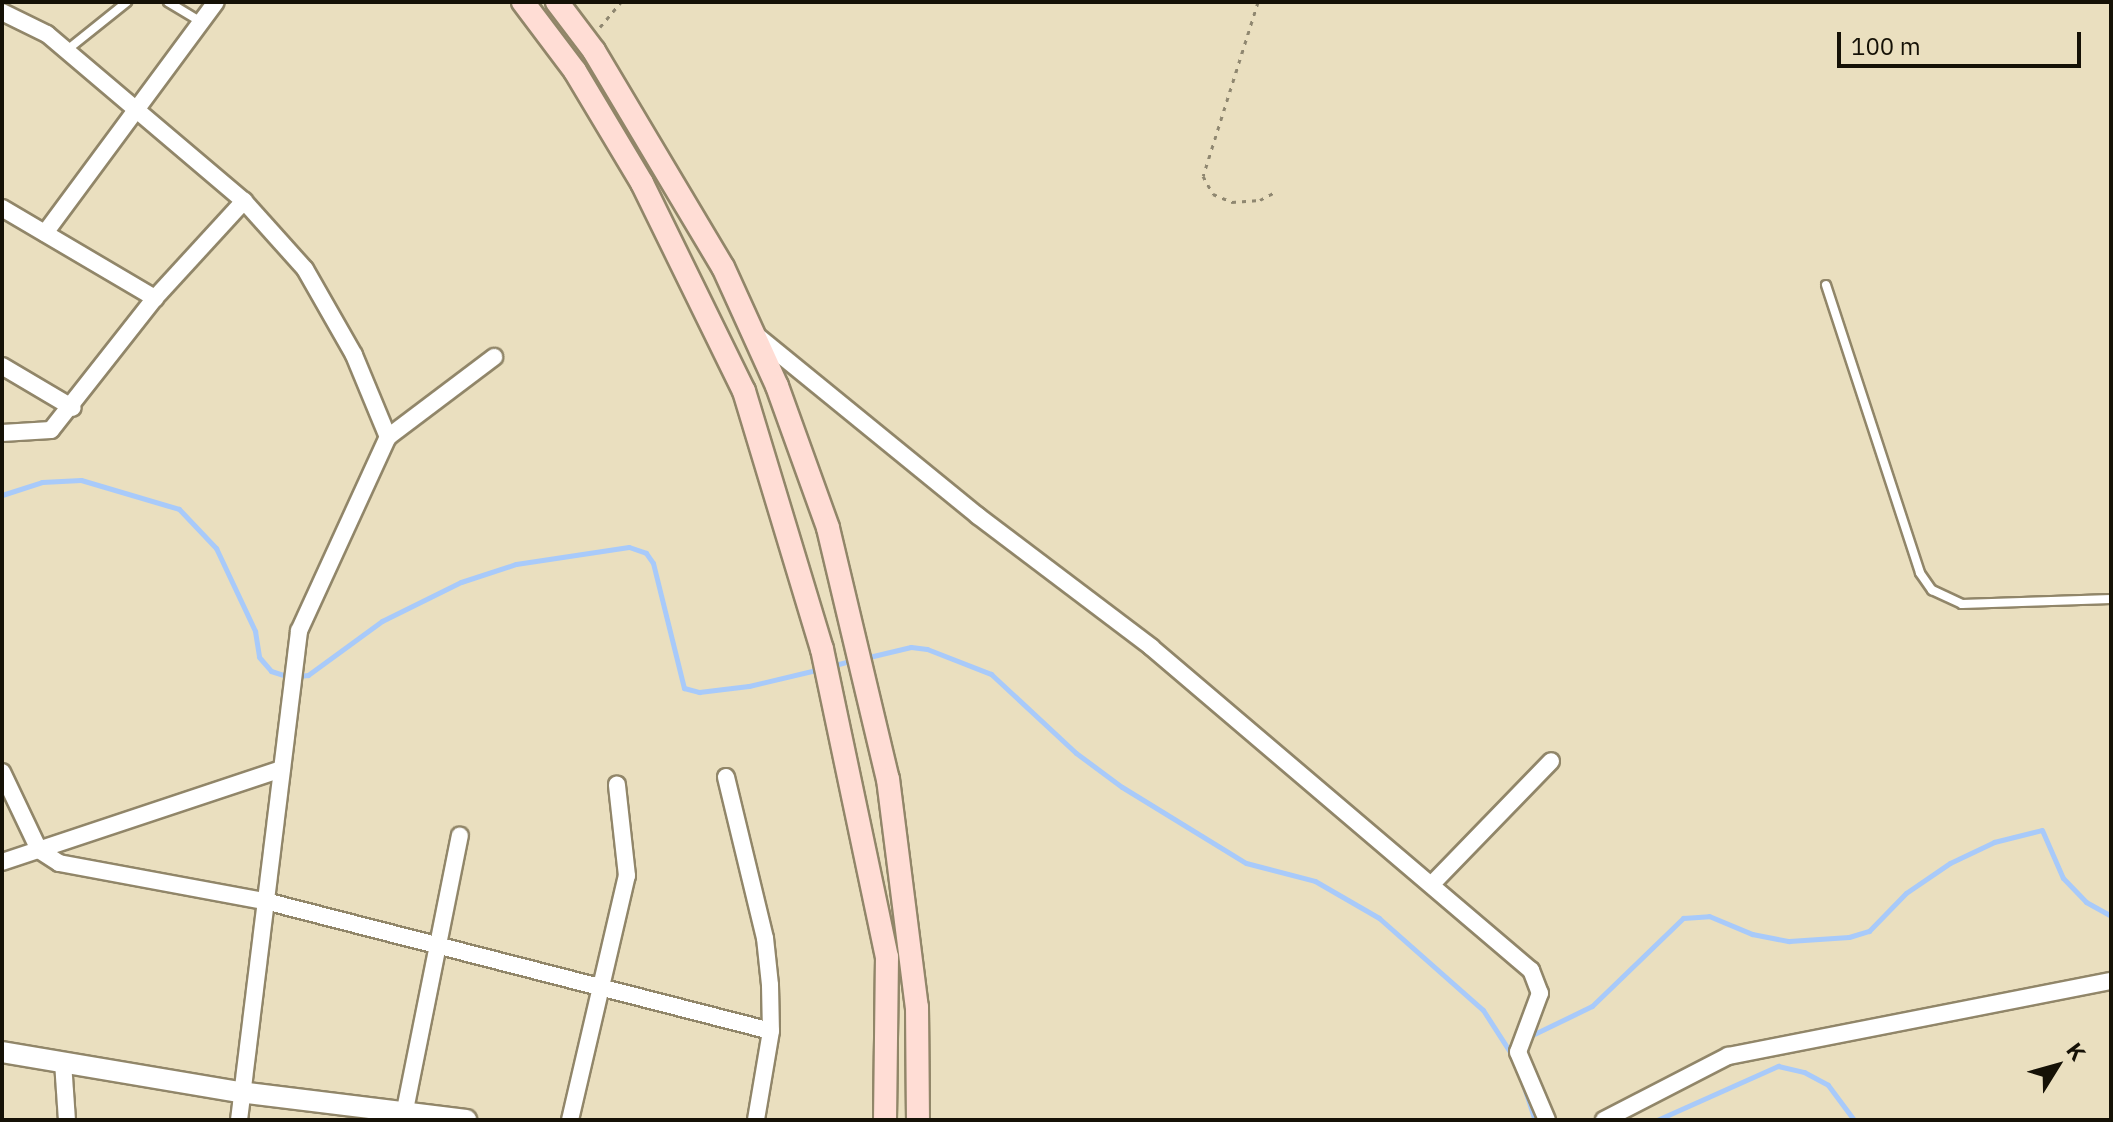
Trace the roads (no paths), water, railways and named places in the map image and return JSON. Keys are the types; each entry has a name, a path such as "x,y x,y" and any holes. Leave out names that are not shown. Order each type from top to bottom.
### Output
{"main road":[{"path":"523,2 575,71 642,183 744,391 822,649 887,957 885,1120"},
{"path":"557,2 585,40 723,267 753,332 828,528 888,779 917,1007 918,1120"}],"street":[{"path":"45,233 216,2"},
{"path":"2,12 67,50 138,106 244,201 305,269 354,355 388,437"},
{"path":"2,433 51,430 73,408 155,298 244,201"},
{"path":"2,208 155,298"},
{"path":"753,332 1162,656 1432,884 1537,981 1540,993 1518,1052 1547,1120"},
{"path":"239,1120 239,1092 299,631 388,437 494,357"},
{"path":"2,366 73,408"},
{"path":"1432,884 1551,761"},
{"path":"2,862 282,769"},
{"path":"2,772 39,850 59,863 265,901 771,1031"},
{"path":"726,777 765,938 771,1031 756,1120"},
{"path":"570,1120 627,876 617,785"},
{"path":"403,1118 434,945 460,836"},
{"path":"1604,1120 1728,1056 2111,981"},
{"path":"2,1052 403,1118 466,1120"},
{"path":"63,1062 67,1120"}],"lane":[{"path":"67,50 127,2"},
{"path":"168,2 201,22"},
{"path":"1826,285 1920,573 1932,590 1962,604 2111,599"}],"waterway":[{"path":"2,495 42,482 81,480 179,509 216,548 255,631 259,657 271,671 289,677 308,675 382,621 461,582 516,564 629,547 646,553 653,563 684,688 699,692 749,686 816,670"},
{"path":"869,657 911,647 927,649 991,674 1076,753 1122,787 1246,863 1315,881 1379,918 1483,1010 1512,1055"},
{"path":"835,665 850,661"},
{"path":"1528,1037 1592,1006 1683,918 1709,916 1752,934 1789,941 1849,937 1869,931 1906,893 1950,863 1994,842 2042,830 2063,878 2086,902 2111,916"},
{"path":"1657,1120 1778,1066 1804,1072 1828,1085 1854,1120"},
{"path":"1524,1087 1535,1120"}]}
